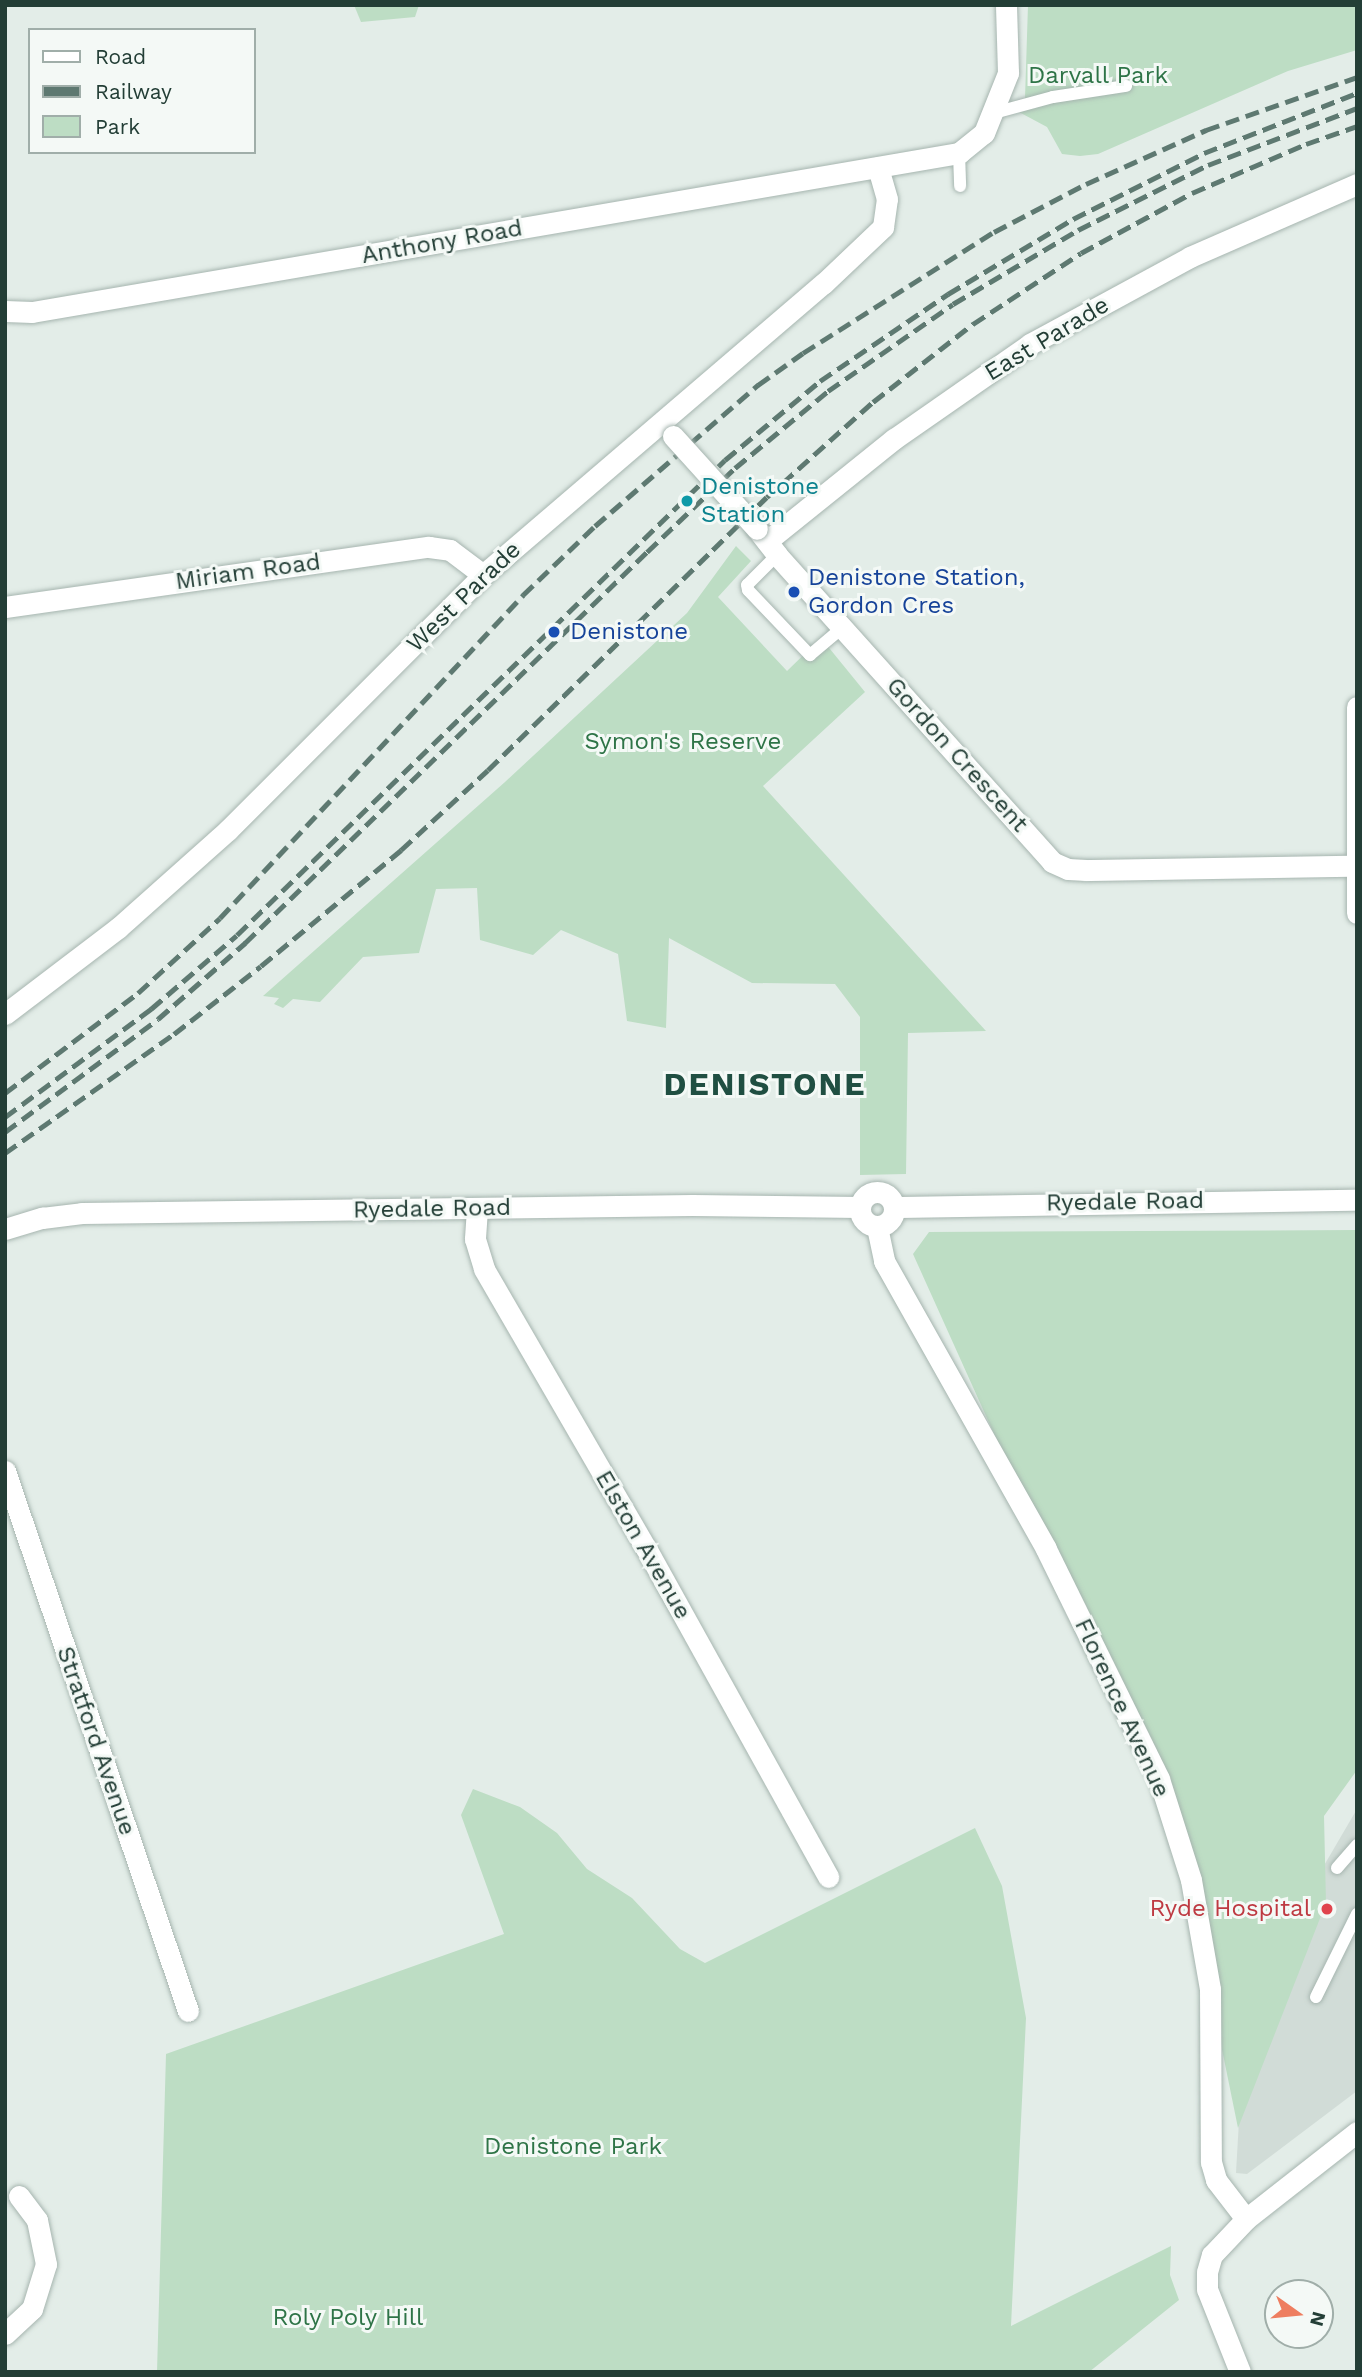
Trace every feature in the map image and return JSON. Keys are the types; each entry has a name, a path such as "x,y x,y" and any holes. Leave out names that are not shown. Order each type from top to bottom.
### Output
{"street":[{"path":"959,153 984,133 995,113 1008,73 1006,5"},
{"name":"Anthony Road","path":"5,311 32,312 959,153"},
{"name":"West Parade","path":"5,1014 118,928 228,830 483,575 666,429 883,227 887,200 878,167"},
{"name":"East Parade","path":"767,542 894,439 1030,344 1190,257 1357,184"},
{"name":"Gordon Crescent","path":"666,429 1052,862 1069,869 1086,870 1355,866"},
{"name":"Miriam Road","path":"5,607 429,547 450,550 483,575"},
{"path":"1357,707 1357,914"},
{"path":"879,1192 889,1197 894,1207 892,1219 877,1227 862,1219 860,1207 864,1197 879,1192"},
{"name":"Ryedale Road","path":"894,1207 1357,1200"},
{"name":"Ryedale Road","path":"5,1229 42,1218 82,1213 692,1205 860,1207"},
{"name":"Elston Avenue","path":"477,1209 475,1239 484,1269 646,1548 828,1877"},
{"name":"Florence Avenue","path":"877,1227 878,1247 884,1261 1045,1549 1159,1779 1191,1880 1210,1989 1212,2162 1216,2180 1246,2219"},
{"name":"Stratford Avenue","path":"5,1471 188,2011"},
{"path":"1240,2372 1207,2289 1207,2272 1212,2255 1246,2219 1357,2132"},
{"path":"5,2334 32,2309 46,2264 37,2220 19,2196"}],"lane":[{"path":"995,113 1052,97 1126,86"},
{"path":"959,153 960,186"},
{"path":"767,542 747,585 748,590 808,654 812,655 842,628"},
{"path":"1336,1868 1357,1845"},
{"path":"1316,1997 1357,1914"}],"shaded area":[{"name":"Ryde Hospital","path":"1357,1809 1357,2091 1247,2174 1236,2173 1246,1999"}],"green space":[{"path":"354,5 419,5 415,17 361,22"},
{"name":"Darvall Park","path":"1028,5 1357,5 1357,50 1288,71 1098,154 1062,154 1047,127 1019,112 1025,98"},
{"name":"Symon's Reserve","path":"736,546 751,561 718,597 787,671 821,638 865,692 763,786 986,1031 908,1033 906,1174 860,1175 860,1017 835,984 752,983 669,938 666,1028 627,1021 618,954 561,930 533,955 480,940 477,888 436,889 419,953 363,957 320,1002 293,999 283,1008 274,1004 279,998 263,996 505,782 687,613"},
{"path":"1357,1230 1357,1770 1324,1816 1326,1903 1238,2128 1170,1794 1046,1549 913,1254 929,1232"},
{"name":"Denistone Park","path":"473,1789 520,1807 557,1833 587,1869 632,1898 680,1949 705,1963 975,1828 1002,1886 1026,2018 1011,2326 1171,2246 1170,2275 1179,2300 1089,2372 157,2372 166,2054 504,1934 461,1815"}],"railway":[{"path":"5,1093 138,993 220,918 523,595 595,526 758,385 803,353 994,232 1086,184 1206,130 1357,77"},
{"path":"5,1117 151,1009 237,935 725,460 820,381 948,294 1073,219 1204,153 1357,93"},
{"path":"5,1132 158,1019 245,943 735,468 828,391 953,304 1078,230 1208,165 1357,108"},
{"path":"5,1153 174,1034 401,850 488,770 767,497 873,402 973,324 1081,253 1192,193 1306,144 1357,126"}],"place":[{"name":"Denistone Station","path":"687,501"},
{"name":"Denistone Station, Gordon Cres","path":"794,592"},
{"name":"Denistone","path":"554,632"},
{"name":"Ryde Hospital","path":"1327,1909"}],"district":[{"name":"DENISTONE","path":"765,1084"}],"park label":[{"name":"Roly Poly Hill","path":"348,2318"}]}
